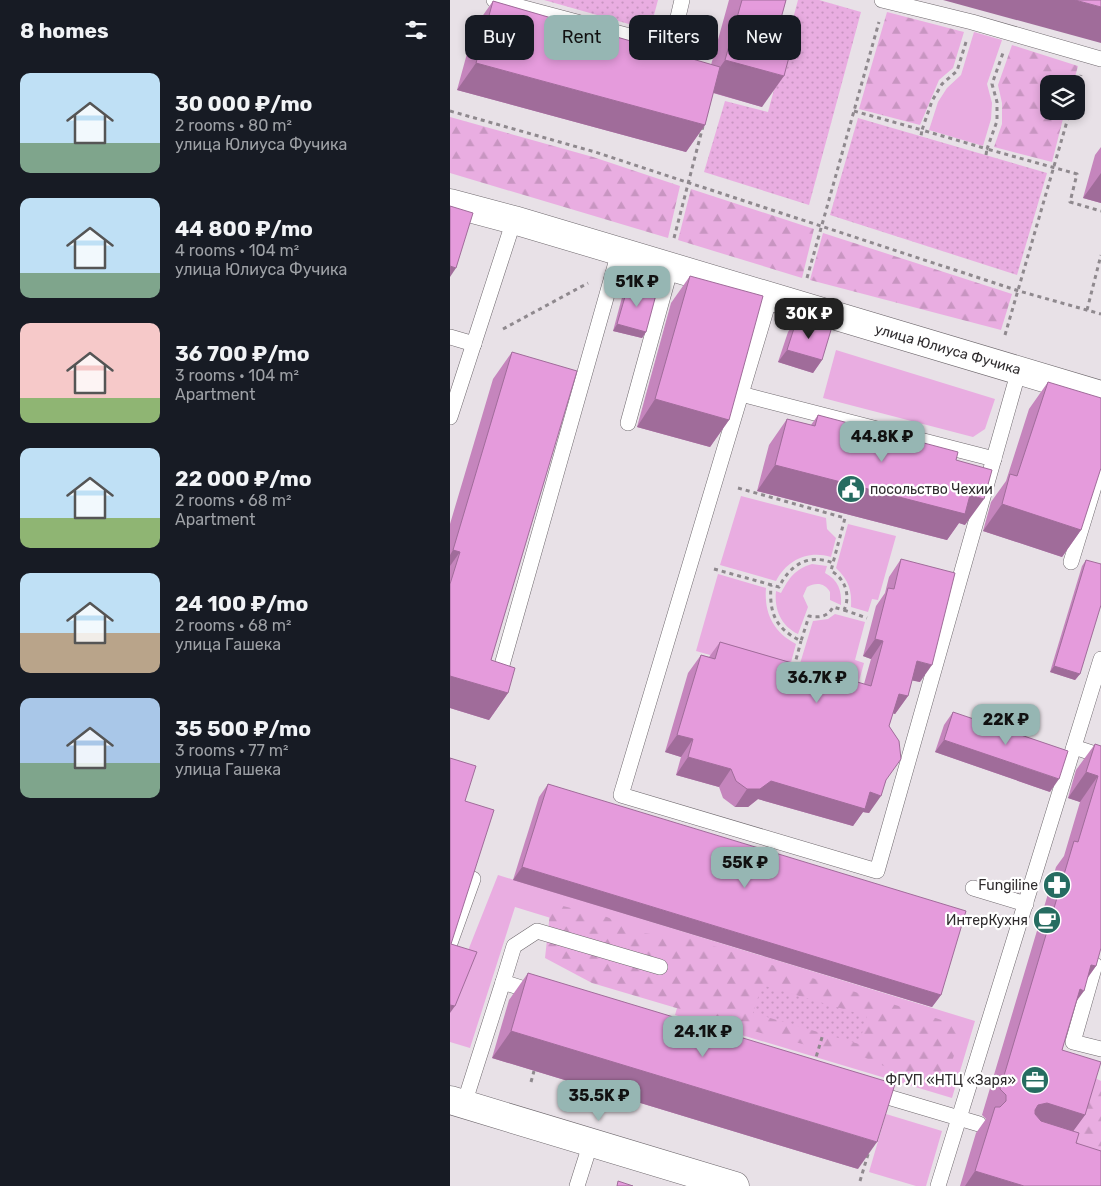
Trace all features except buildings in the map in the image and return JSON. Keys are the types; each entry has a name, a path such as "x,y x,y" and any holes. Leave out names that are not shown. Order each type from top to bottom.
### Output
{"street":[{"name":"улица Юлиуса Фучика","path":"450,203 514,220 616,260 672,255 770,297 1101,395"},
{"path":"457,1102 591,1142 673,1177 735,1186"}],"lane":[{"path":"494,0 671,47 682,0"},
{"path":"884,0 974,15 1011,33 1101,59"},
{"path":"450,417 514,220"},
{"path":"628,423 672,255"},
{"path":"502,665 616,260"},
{"path":"770,297 621,795 877,871 1019,370"},
{"path":"450,337 474,344"},
{"path":"741,394 994,459"},
{"path":"1071,562 1101,464"},
{"path":"938,1186 1074,747 1094,706 1101,659"},
{"path":"1074,747 1101,756"},
{"path":"450,943 473,879"},
{"path":"973,888 1026,904"},
{"path":"457,1102 503,982 514,946 537,931 660,967"},
{"path":"1096,965 1071,1049 1101,1049"},
{"path":"503,982 550,996"},
{"path":"859,1088 979,1124"},
{"path":"577,1186 591,1142"}],"path":[{"path":"805,283 884,0"},
{"path":"921,136 932,100 942,84 958,71 974,15"},
{"path":"986,155 997,121 997,102 992,84 1011,33"},
{"path":"450,111 595,152 1018,291 1101,314"},
{"path":"854,111 1077,174 1070,202 1101,211"},
{"path":"1005,335 1067,120"},
{"path":"672,255 704,122"},
{"path":"1087,310 1101,255"},
{"path":"474,344 616,260"},
{"path":"738,488 845,518 831,571 843,582 847,594 844,610"},
{"path":"714,569 779,587 786,573 797,564 812,559 833,563"},
{"path":"771,585 770,603 775,620 787,634 801,641"},
{"path":"793,669 809,616 818,618 826,615 834,607 867,618"},
{"path":"814,1066 824,1034"},
{"path":"531,1082 534,1071"},
{"path":"860,1181 870,1149"}],"green space":[{"path":"544,0 658,0 654,15 629,15 629,24 619,21 619,15 597,15"},
{"path":"798,0 819,0 861,12 809,205 704,172 725,101 768,112 782,60 801,60 801,15 794,15"},
{"path":"887,12 964,32 953,68 939,80 920,125 859,109"},
{"path":"974,32 1002,40 987,84 992,103 991,119 983,146 929,130 938,102 947,88 961,75"},
{"path":"1012,45 1078,66 1076,75 1040,75 1040,120 1063,120 1052,162 994,147 1002,124 1002,103 998,85"},
{"path":"450,117 593,157 680,186 668,238 450,173"},
{"path":"858,118 1047,173 1017,275 830,215"},
{"path":"691,189 814,229 802,278 678,240"},
{"path":"823,233 1012,294 1001,330 810,280"},
{"path":"836,350 995,399 985,429 973,437 823,398"},
{"path":"741,496 826,518 827,529 836,538 831,557 814,555 799,558 786,567 776,581 720,565"},
{"path":"848,524 896,536 878,600 872,599 868,612 851,607 849,586 836,568"},
{"path":"812,564 827,566 825,573 838,586 841,595 841,605 830,600 830,592 823,585 814,584 807,587 803,596 808,607 798,634 783,622 776,604 776,591 781,593 793,575"},
{"path":"718,574 766,588 767,606 772,621 781,634 796,644 787,677 696,651"},
{"path":"835,614 865,622 855,660 864,663 855,696 795,680 813,621 828,619"},
{"path":"498,875 975,1021 952,1098 675,1015 691,961 515,907 470,1048 450,1042 450,996"},
{"path":"551,903 607,917 641,933 689,938 957,1025 957,1043 954,1057 937,1083 909,1077 845,1049 814,1047 764,1034 592,983 545,958"},
{"path":"762,985 867,1016 859,1044 753,1013"},
{"path":"1085,1073 1101,1081 1101,1156 1065,1144"},
{"path":"886,1114 942,1131 926,1186 916,1186 869,1172"}],"place":[{"name":"посольство Чехии","path":"851,489"},
{"name":"Fungiline","path":"1057,885"},
{"name":"ИнтерКухня","path":"1047,920"},
{"name":"ФГУП «НТЦ «Заря»","path":"1035,1080"}]}
